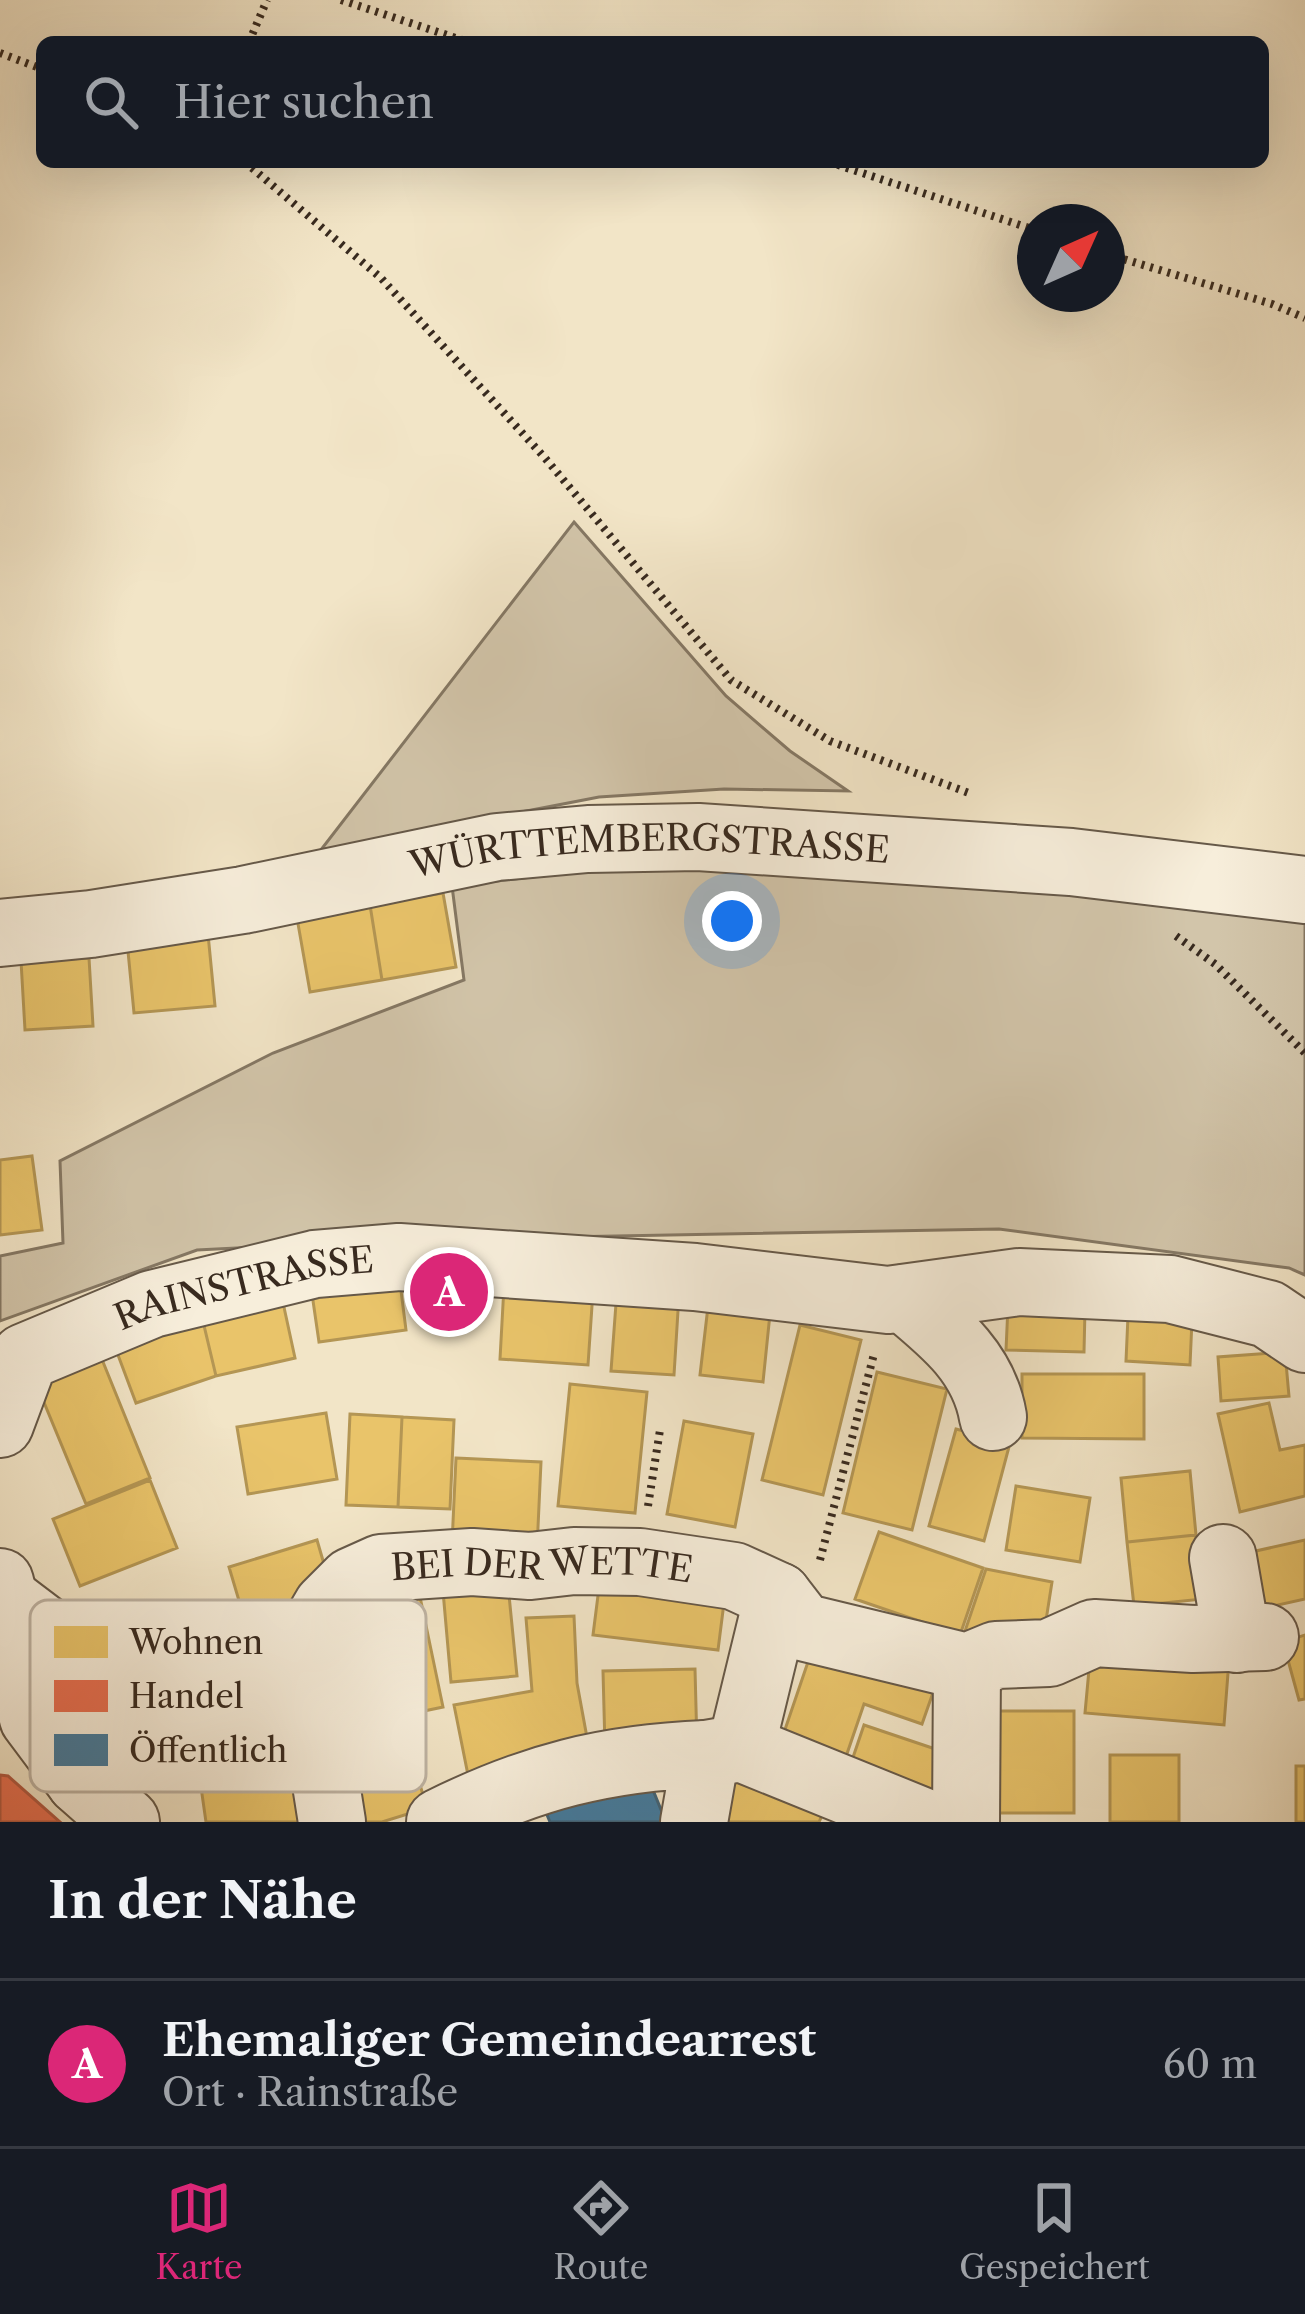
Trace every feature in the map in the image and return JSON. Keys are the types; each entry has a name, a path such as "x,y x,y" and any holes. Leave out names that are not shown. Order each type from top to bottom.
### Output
{"street":[{"name":"WÜRTTEMBERGSTRASSE","path":"0,933 91,924 243,899 496,847 587,839 698,837 1048,860 1305,890"},
{"name":"RAINSTRASSE","path":"0,1424 25,1357 152,1304 315,1264 399,1256 695,1277 896,1299 1019,1282 1170,1289 1268,1314 1305,1339"},
{"path":"896,1299 964,1355 988,1388 993,1417"},
{"name":"BEI DER WETTE","path":"333,1600 352,1581 381,1568 472,1562 530,1567 574,1561 640,1562 734,1576 790,1611 968,1667 996,1654 1049,1653 1094,1633 1251,1638 1222,1558"},
{"path":"3,1591 16,1720"},
{"path":"3,1591 30,1614"},
{"path":"694,1822 790,1611"},
{"path":"966,1822 968,1667"},
{"path":"440,1822 563,1772 641,1756 724,1751 924,1822"},
{"name":"BEI DER WETTE","path":"327,1792 332,1822"}],"path":[{"path":"252,36 267,0"},
{"path":"341,0 450,36"},
{"path":"0,53 36,67"},
{"path":"252,168 381,278 544,458 731,680 830,741 987,798"},
{"path":"847,168 1017,224"},
{"path":"1125,259 1305,318"},
{"path":"1161,926 1215,964 1305,1053"},
{"path":"790,1611 896,1299"},
{"path":"640,1562 659,1430"}],"shaded area":[{"path":"574,522 726,696 790,751 848,791 724,789 599,797 320,851"},
{"path":"698,858 1305,917 1305,1275 1289,1268 999,1229 400,1240 197,1250 0,1321 0,1256 63,1243 60,1161 273,1053 464,980 452,886"}],"building: Wohnen":[{"path":"443,893 456,967 382,980 370,905"},
{"path":"370,905 382,980 310,992 297,918"},
{"path":"208,934 215,1006 134,1013 127,941"},
{"path":"89,958 93,1026 25,1030 21,961"},
{"path":"32,1156 42,1230 0,1235 0,1160"},
{"path":"399,1275 406,1330 319,1342 311,1287"},
{"path":"429,1276 472,1278 470,1307 427,1305"},
{"path":"504,1286 593,1291 588,1365 500,1359"},
{"path":"617,1290 679,1295 674,1375 611,1371"},
{"path":"282,1298 295,1358 216,1376 202,1317"},
{"path":"709,1298 771,1304 763,1382 700,1375"},
{"path":"1008,1306 1085,1309 1084,1352 1006,1350"},
{"path":"1128,1316 1192,1320 1190,1365 1126,1361"},
{"path":"202,1317 216,1376 136,1403 115,1347"},
{"path":"800,1325 861,1340 823,1495 762,1480"},
{"path":"1285,1352 1289,1396 1221,1401 1218,1357"},
{"path":"101,1357 150,1478 86,1504 36,1383"},
{"path":"877,1372 947,1389 912,1530 843,1513"},
{"path":"1022,1374 1144,1374 1144,1439 1022,1438"},
{"path":"570,1384 647,1392 635,1513 558,1506"},
{"path":"1269,1403 1280,1450 1305,1445 1305,1496 1240,1512 1218,1414"},
{"path":"326,1413 337,1479 248,1494 237,1427"},
{"path":"350,1414 402,1417 398,1507 346,1505"},
{"path":"402,1417 454,1420 450,1509 398,1507"},
{"path":"684,1421 753,1434 735,1527 667,1514"},
{"path":"956,1429 1010,1443 984,1541 929,1526"},
{"path":"456,1458 541,1462 537,1549 452,1544"},
{"path":"1190,1471 1196,1535 1127,1542 1121,1478"},
{"path":"150,1480 177,1548 80,1586 53,1519"},
{"path":"1016,1486 1090,1498 1080,1562 1006,1550"},
{"path":"879,1532 983,1568 960,1635 855,1599"},
{"path":"1196,1535 1203,1599 1134,1606 1127,1542"},
{"path":"317,1540 333,1595 316,1600 239,1600 229,1567"},
{"path":"1305,1540 1305,1599 1251,1611 1238,1555"},
{"path":"986,1569 1052,1582 1042,1646 965,1631"},
{"path":"601,1572 726,1587 718,1650 593,1635"},
{"path":"508,1585 517,1676 451,1682 443,1591"},
{"path":"419,1592 421,1600 381,1600"},
{"path":"574,1616 577,1683 590,1754 470,1785 454,1705 532,1691 526,1618"},
{"path":"426,1626 443,1707 426,1711"},
{"path":"1305,1635 1305,1699 1299,1700 1283,1642"},
{"path":"1091,1648 1229,1660 1224,1725 1085,1713"},
{"path":"810,1656 936,1684 922,1724 864,1704 839,1777 776,1756"},
{"path":"695,1669 697,1745 605,1747 603,1671"},
{"path":"990,1711 1074,1711 1074,1813 990,1813"},
{"path":"864,1725 959,1757 940,1813 845,1781"},
{"path":"740,1755 830,1798 819,1822 708,1822"},
{"path":"1110,1755 1179,1755 1179,1822 1110,1822"},
{"path":"1296,1766 1305,1766 1305,1822 1296,1822"},
{"path":"202,1792 308,1792 312,1822 206,1822"},
{"path":"350,1792 422,1792 427,1808 382,1822 359,1822"}],"building: Handel":[{"path":"0,1775 8,1776 60,1822 0,1822"}],"building: Öffentlich":[{"path":"644,1768 666,1822 550,1822 543,1805"}],"place":[{"name":"Ehemaliger Gemeindearrest","path":"449,1292"}]}
